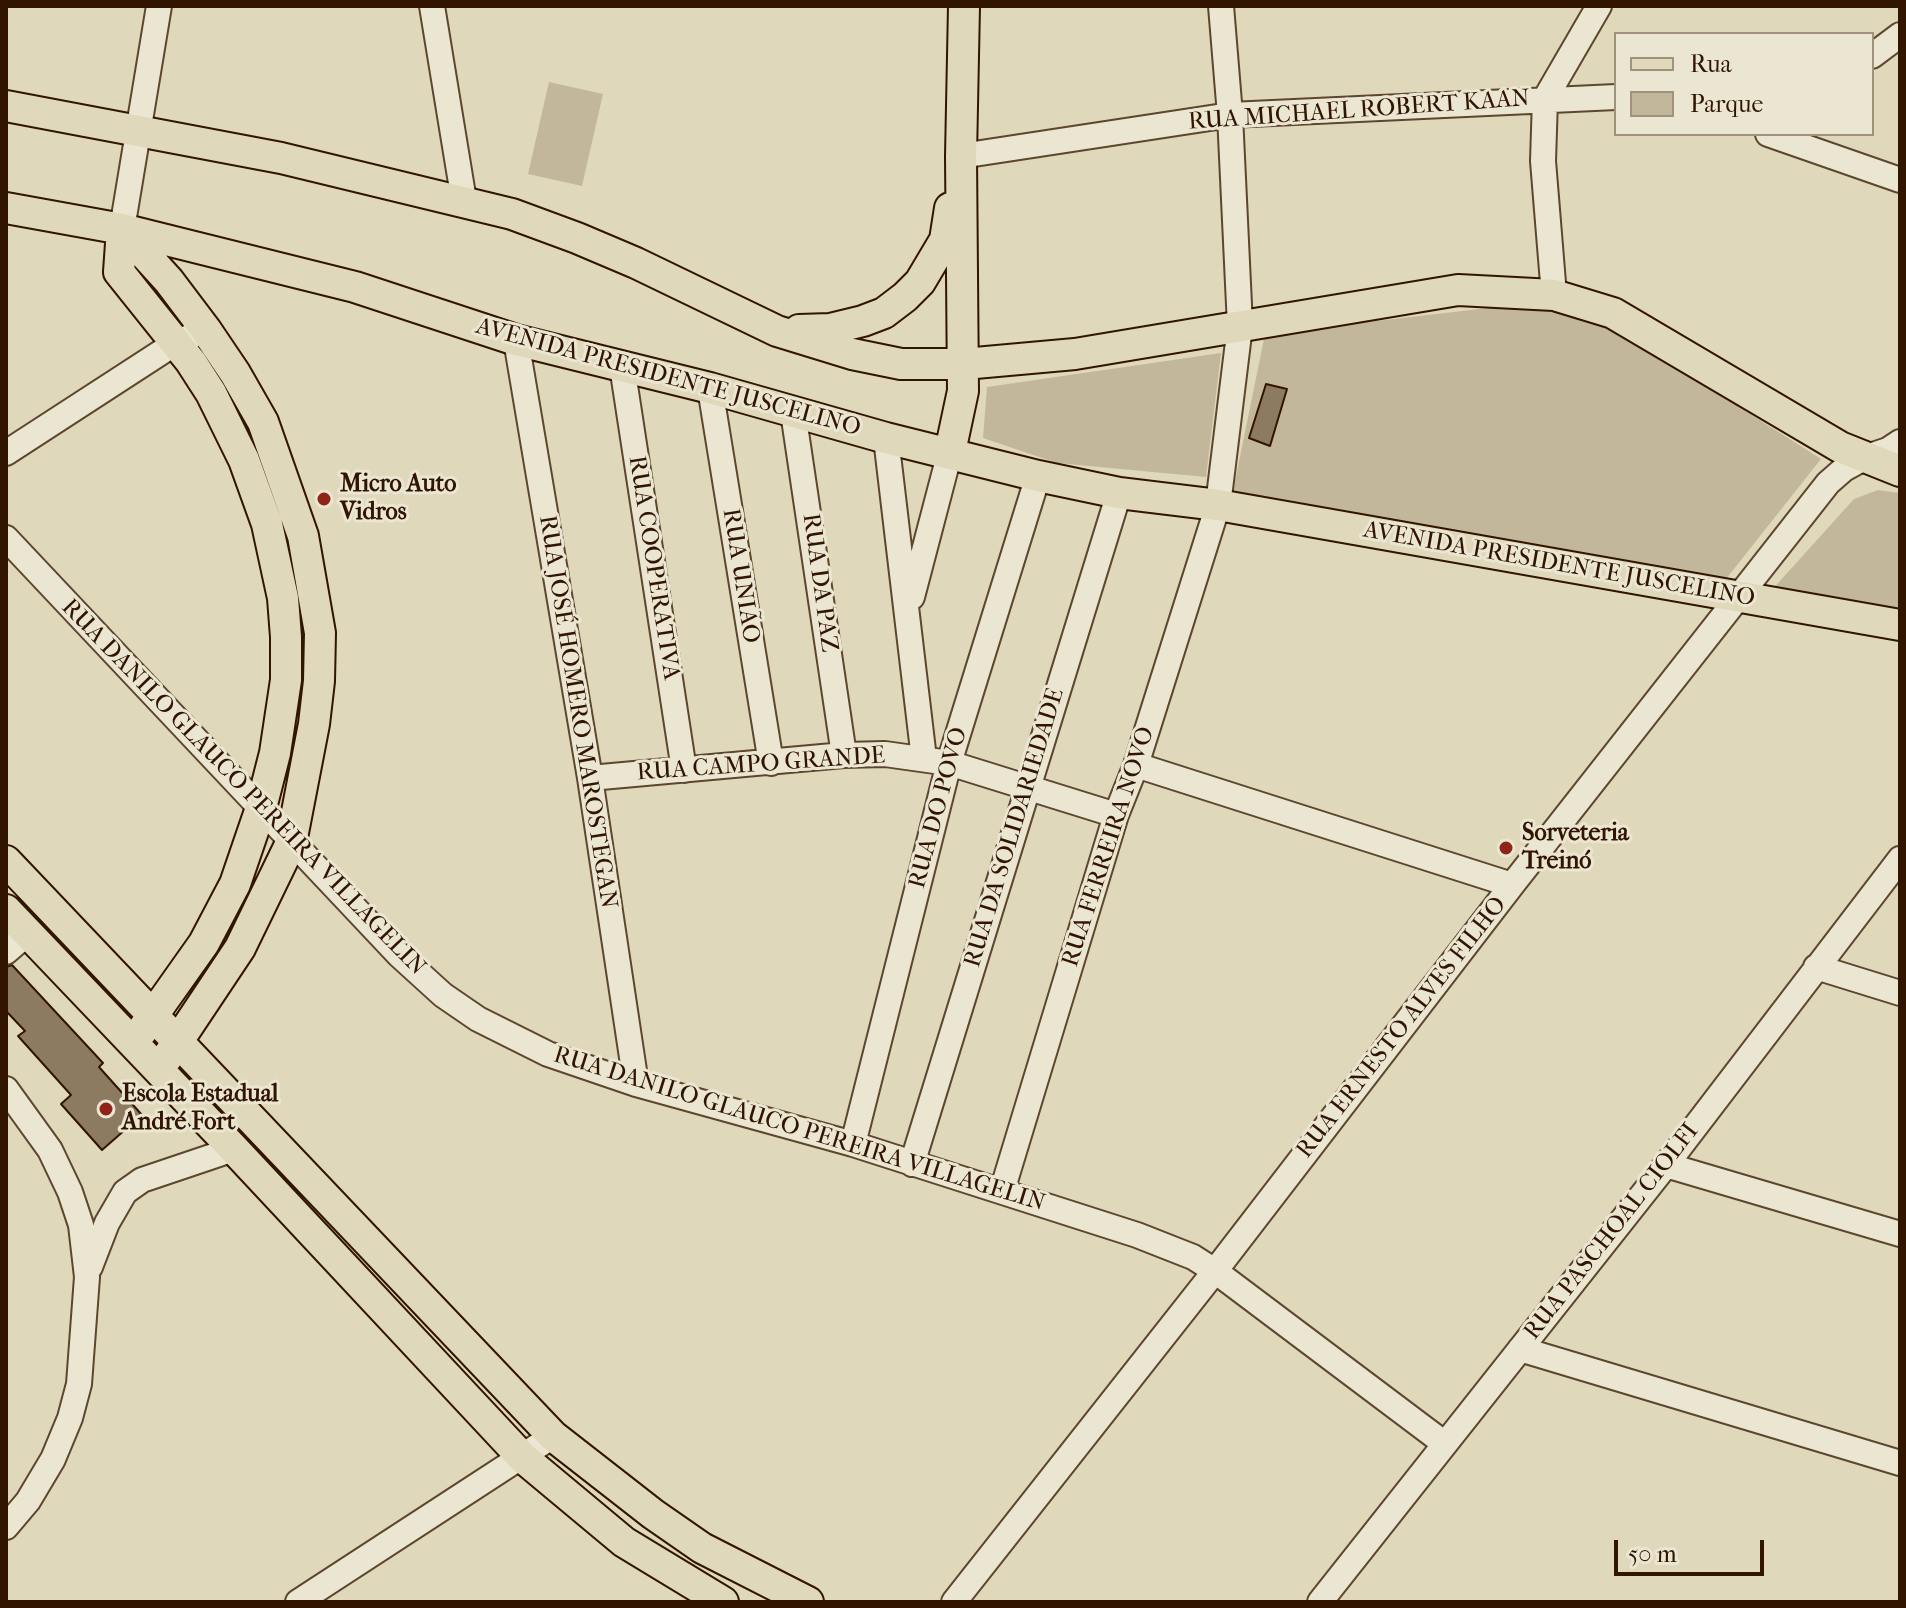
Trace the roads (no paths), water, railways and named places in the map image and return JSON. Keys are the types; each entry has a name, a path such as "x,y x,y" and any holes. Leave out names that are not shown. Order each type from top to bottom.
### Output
{"main road":[{"path":"950,452 963,391 964,364 961,156 964,6"},
{"path":"6,106 281,158 512,214 585,241 777,331 852,354 901,364 964,364 1075,354 1458,290 1554,295 1613,313 1827,439 1864,458 1900,471"},
{"path":"777,331 830,329 863,321 884,313 905,297 920,282 945,240 961,156"},
{"name":"AVENIDA PRESIDENTE JUSCELINO","path":"6,208 122,229 355,287 516,340 710,388 886,438 1038,476 1119,493 1218,505 1900,625"},
{"path":"122,229 169,281 206,330 263,422 303,536 320,633 319,681 306,773 291,843 240,948 178,1044 157,1069"},
{"path":"122,229 119,272 177,342 211,393 244,460 267,524 280,585 286,637 286,680 275,753 261,808 235,884 204,943 133,1043"},
{"path":"169,281 193,246"},
{"path":"6,861 553,1436 702,1548 808,1602"},
{"path":"6,910 17,942 133,1043 522,1457 624,1542 723,1602"}],"street":[{"path":"122,229 159,6"},
{"path":"432,6 464,201"},
{"path":"1218,505 1240,326 1230,115 1221,6"},
{"path":"1554,295 1543,161 1545,99 1599,6"},
{"path":"1874,54 1900,35"},
{"name":"RUA MICHAEL ROBERT KAAN","path":"961,156 1230,115 1614,97"},
{"path":"1774,136 1900,180"},
{"path":"6,453 177,342 206,330"},
{"name":"RUA JOSÉ HOMERO MAROSTEGAN","path":"516,340 590,778 636,1084"},
{"name":"RUA COOPERATIVA","path":"622,366 684,770"},
{"name":"RUA UNIÃO","path":"710,388 771,763"},
{"name":"RUA DA PAZ","path":"793,412 844,755"},
{"name":"RUA DO POVO","path":"886,438 924,759"},
{"name":"RUA ERNESTO ALVES FILHO","path":"954,1602 1828,483 1844,469 1900,442"},
{"path":"908,611 950,452"},
{"name":"RUA DO POVO","path":"853,1144 949,763 1038,476"},
{"name":"RUA DA SOLIDARIEDADE","path":"912,1164 1119,493"},
{"name":"RUA FERREIRA NOVO","path":"1002,1191 1116,815 1136,765 1218,505"},
{"name":"RUA DANILO GLAUCO PEREIRA VILLAGELIN","path":"6,538 399,955 443,995 478,1019 548,1054 636,1084 853,1144 1137,1235 1193,1257 1445,1444"},
{"name":"RUA CAMPO GRANDE","path":"590,778 885,754 949,763 1116,815"},
{"path":"1136,765 1512,885"},
{"name":"RUA PASCHOAL CIOLFI","path":"1320,1602 1666,1165 1900,859"},
{"path":"1816,967 1900,993"},
{"path":"6,1089 50,1150 70,1192 81,1225 87,1277 79,1384 70,1418 53,1459 28,1501 6,1527"},
{"path":"87,1277 107,1223 125,1192 142,1180 234,1149"},
{"path":"1666,1165 1900,1234"},
{"path":"1520,1349 1900,1463"},
{"path":"298,1602 553,1436"}],"place":[{"name":"Micro Auto Vidros","path":"324,499"},
{"name":"Sorveteria Treinó","path":"1506,848"},
{"name":"Escola Estadual André Fort","path":"106,1109"}]}
